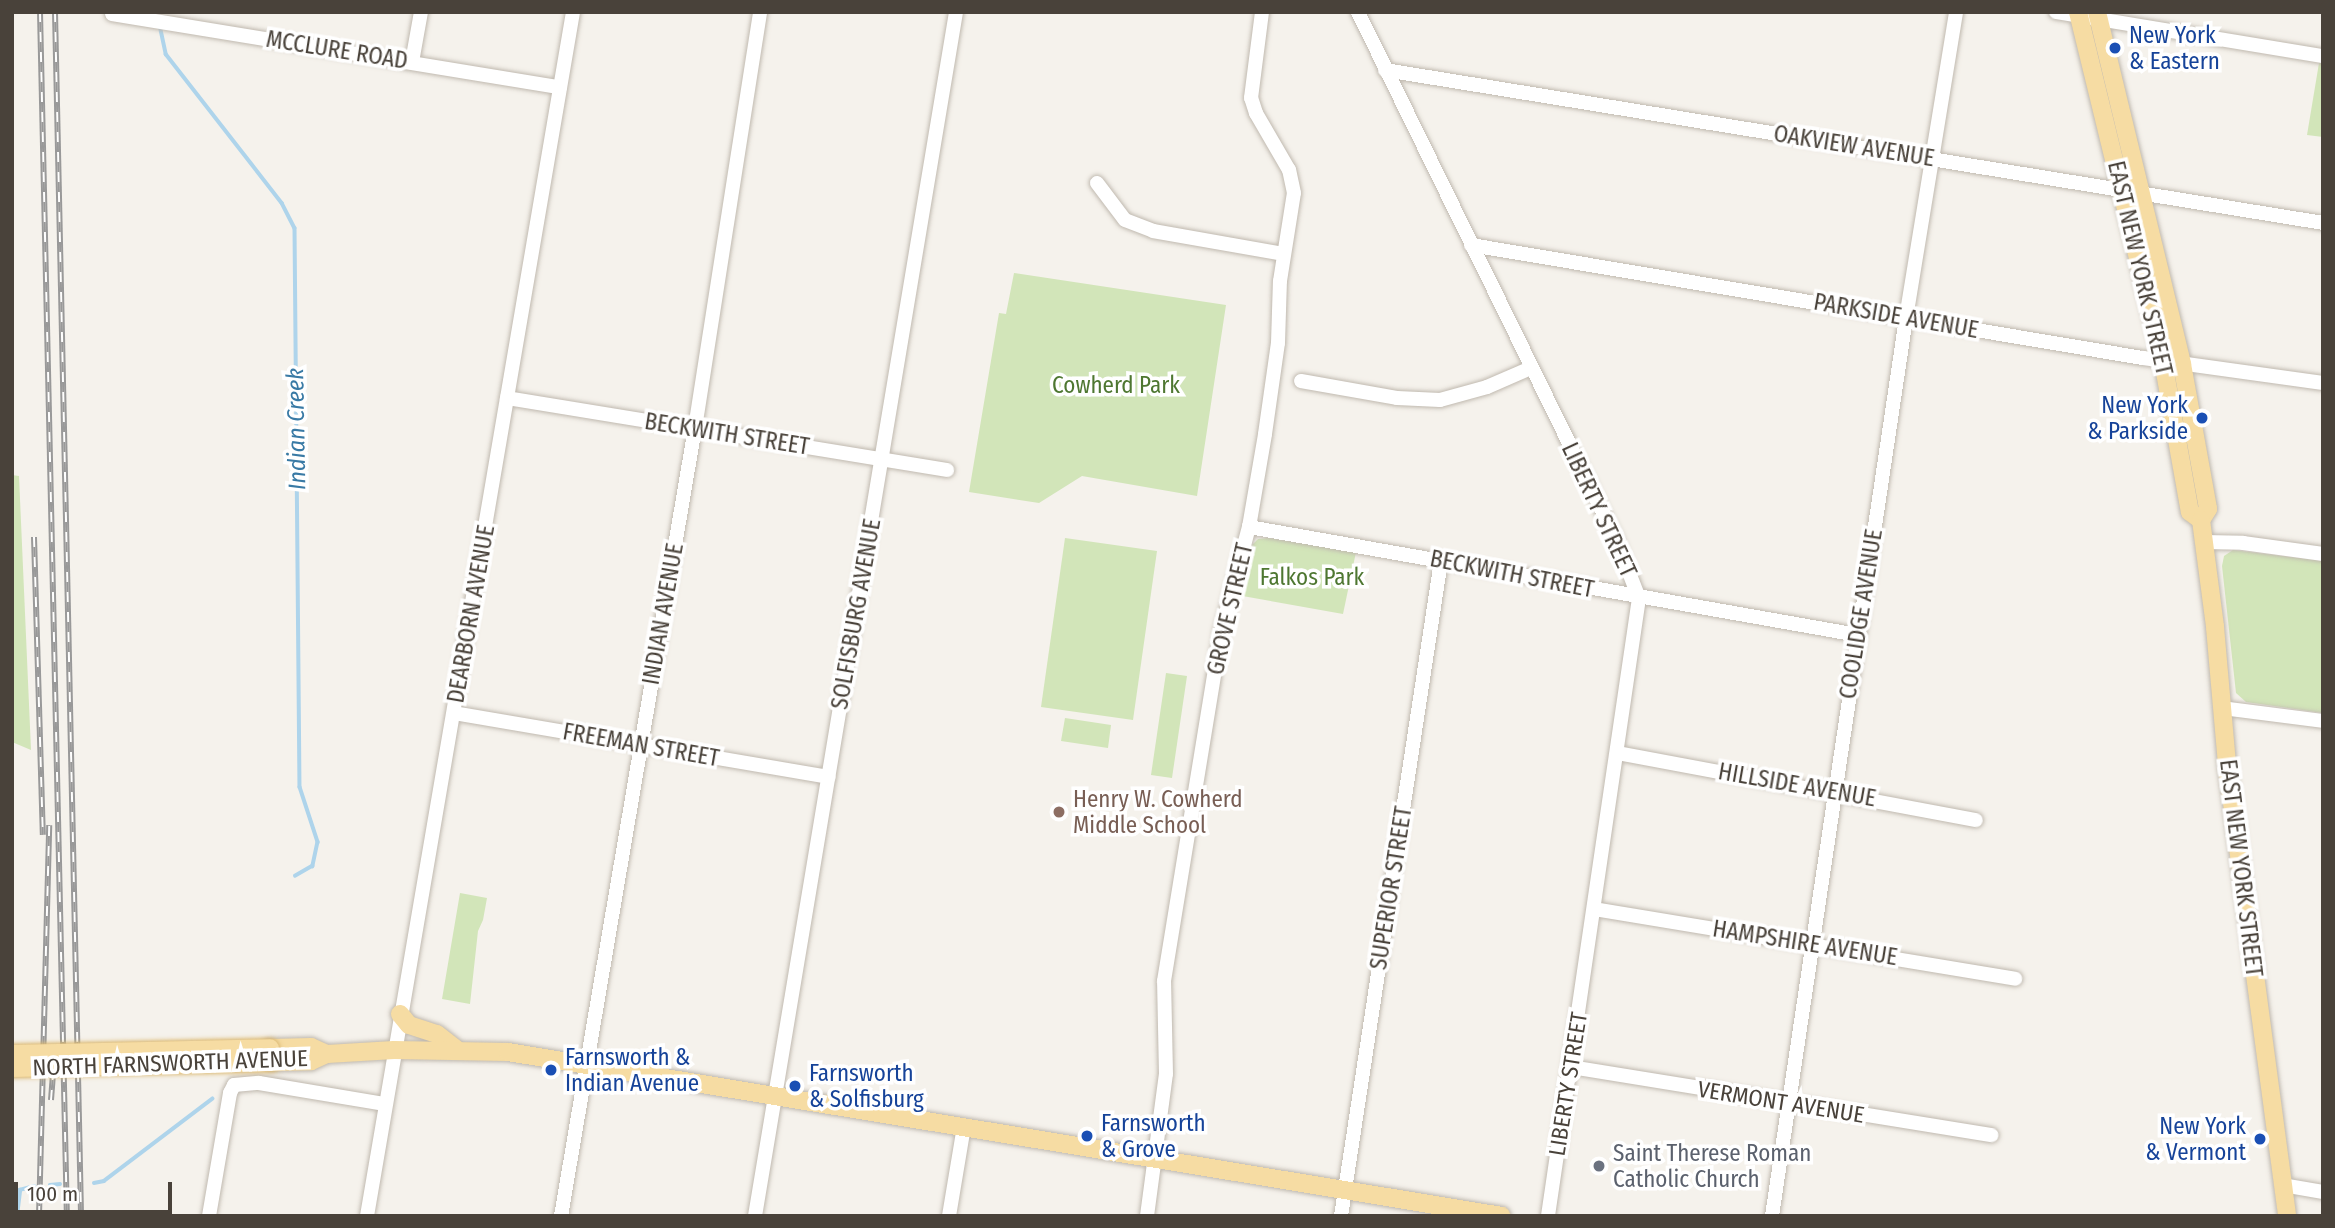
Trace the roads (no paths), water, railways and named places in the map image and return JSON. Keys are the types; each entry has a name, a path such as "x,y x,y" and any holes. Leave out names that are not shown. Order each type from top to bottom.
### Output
{"main road":[{"name":"EAST NEW YORK STREET","path":"2079,14 2163,361 2190,512 2201,520"},
{"name":"EAST NEW YORK STREET","path":"2098,15 2182,364 2208,509 2201,520 2222,708 2287,1216"},
{"path":"400,1014 409,1025 437,1034 456,1049"},
{"name":"NORTH FARNSWORTH AVENUE","path":"12,1054 271,1055 311,1061 327,1054 456,1049 586,1063 1502,1216"},
{"name":"NORTH FARNSWORTH AVENUE","path":"12,1068 271,1055"}],"street":[{"path":"412,62 421,12"},
{"name":"DEARBORN AVENUE","path":"367,1216 573,12"},
{"name":"INDIAN AVENUE","path":"561,1216 695,428 760,12"},
{"name":"SOLFISBURG AVENUE","path":"755,1216 956,12"},
{"name":"GROVE STREET","path":"1147,1216 1166,1074 1166,969 1221,632 1249,527 1278,343 1283,254 1294,192 1289,170 1256,113 1251,98 1262,12"},
{"name":"LIBERTY STREET","path":"1358,12 1616,539 1639,598 1548,1216"},
{"name":"COOLIDGE AVENUE","path":"1772,1216 1906,318 1956,12"},
{"path":"2056,12 2098,15 2323,56"},
{"name":"MCCLURE ROAD","path":"113,14 560,87"},
{"name":"OAKVIEW AVENUE","path":"1385,69 2323,223"},
{"path":"1097,183 1125,220 1153,231 1283,254"},
{"name":"PARKSIDE AVENUE","path":"1471,245 2163,361 2323,383"},
{"path":"1301,382 1397,398 1440,400 1488,387 1531,368"},
{"name":"BECKWITH STREET","path":"507,398 947,470"},
{"name":"BECKWITH STREET","path":"1249,527 1858,635"},
{"path":"2204,542 2243,542 2323,554"},
{"name":"SUPERIOR STREET","path":"1341,1216 1441,561"},
{"path":"2222,708 2323,721"},
{"name":"FREEMAN STREET","path":"454,713 829,776"},
{"name":"HILLSIDE AVENUE","path":"1617,753 1835,791 1976,820"},
{"name":"HAMPSHIRE AVENUE","path":"1594,909 2015,979"},
{"name":"VERMONT AVENUE","path":"1571,1067 1992,1135"},
{"path":"209,1216 230,1093 234,1085 242,1082 259,1083 385,1104"},
{"path":"949,1216 964,1126"},
{"path":"2283,1185 2323,1192"}],"waterway":[{"name":"Indian Creek","path":"160,25 166,54 282,203 295,228 300,787 318,842 313,866 296,876"},
{"path":"94,1183 104,1181 212,1099"},
{"path":"50,1185 60,1184"},
{"path":"12,1192 34,1186"},
{"path":"17,1216 20,1190"}],"railway":[{"path":"40,12 67,1216"},
{"path":"55,12 81,1216"},
{"path":"34,537 43,835"},
{"path":"39,1216 49,825"},
{"path":"51,1100 55,1048"}],"place":[{"name":"New York & Eastern","path":"2115,48"},
{"name":"New York & Parkside","path":"2202,418"},
{"name":"Henry W. Cowherd Middle School","path":"1059,812"},
{"name":"Farnsworth & Indian Avenue","path":"551,1070"},
{"name":"Farnsworth & Solfisburg","path":"795,1086"},
{"name":"Farnsworth & Grove","path":"1087,1136"},
{"name":"New York & Vermont","path":"2260,1139"},
{"name":"Saint Therese Roman Catholic Church","path":"1599,1166"}],"park label":[{"name":"Cowherd Park","path":"1116,385"},
{"name":"Falkos Park","path":"1312,577"}]}
